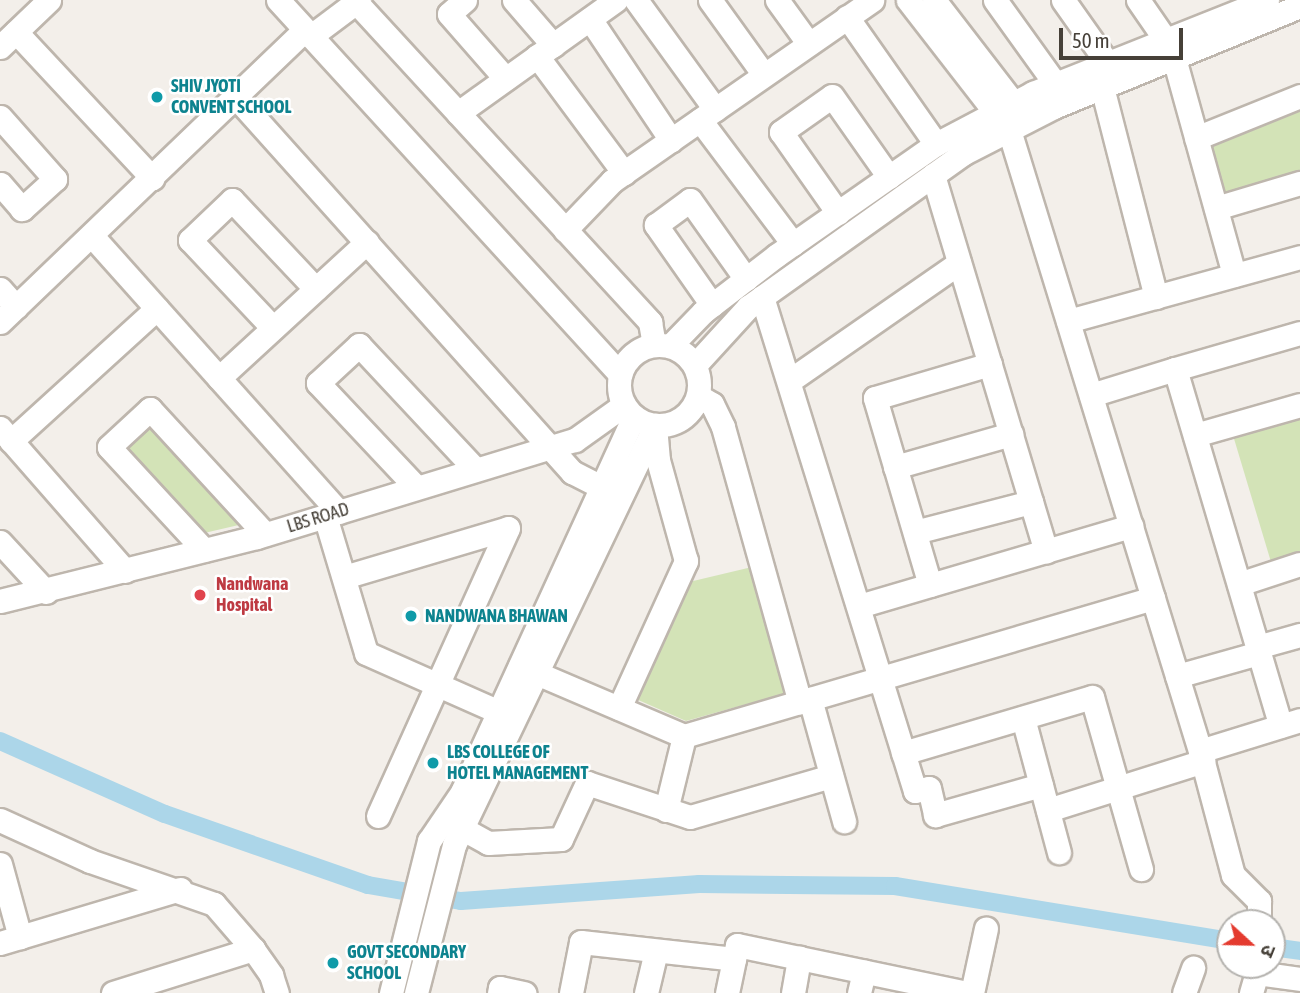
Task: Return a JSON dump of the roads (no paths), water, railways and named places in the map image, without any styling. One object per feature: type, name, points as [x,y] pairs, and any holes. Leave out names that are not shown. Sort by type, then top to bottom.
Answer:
[{"type":"street","points":[[49,0],[8,39],[152,178]]},
{"type":"street","points":[[278,0],[620,374],[658,460],[686,561],[619,708]]},
{"type":"street","points":[[465,0],[449,14],[506,79]]},
{"type":"street","points":[[514,0],[624,173]]},
{"type":"street","points":[[636,0],[793,244]]},
{"type":"street","points":[[710,0],[764,75]]},
{"type":"street","points":[[778,0],[809,44]]},
{"type":"street","points":[[565,230],[624,173],[872,0]]},
{"type":"street","points":[[908,0],[1006,116]]},
{"type":"street","points":[[934,0],[1006,116],[1202,756],[1233,875],[1257,909]]},
{"type":"street","points":[[995,0],[1056,85]]},
{"type":"street","points":[[1063,0],[1109,65]]},
{"type":"street","points":[[1138,0],[1171,50],[1234,275]]},
{"type":"street","points":[[620,374],[639,350],[662,346],[793,244],[936,144],[1006,116],[1102,87],[1171,50],[1224,8],[1267,0]]},
{"type":"street","points":[[0,289],[8,314],[236,97],[308,33],[358,1],[650,322],[662,346],[695,365]]},
{"type":"street","points":[[637,416],[679,421],[698,396],[695,365],[722,331],[762,297],[933,175],[1006,116],[1056,85],[1109,65],[1171,50],[1300,6]]},
{"type":"street","points":[[458,113],[545,51],[598,8],[671,140]]},
{"type":"street","points":[[847,17],[936,144]]},
{"type":"street","points":[[1102,87],[1156,297]]},
{"type":"street","points":[[838,213],[781,132],[832,96],[889,177]]},
{"type":"street","points":[[1196,138],[1300,96]]},
{"type":"street","points":[[236,97],[572,472],[602,487]]},
{"type":"street","points":[[0,117],[55,179],[22,209],[0,184]]},
{"type":"street","points":[[933,175],[1046,551]]},
{"type":"street","points":[[1216,208],[1300,183]]},
{"type":"street","points":[[273,328],[190,240],[232,200],[316,289]]},
{"type":"street","points":[[712,305],[656,225],[690,200],[746,279]]},
{"type":"street","points":[[92,236],[219,378],[332,514],[344,577],[366,653],[499,712]]},
{"type":"street","points":[[219,378],[367,242]]},
{"type":"street","points":[[1068,321],[1300,257]]},
{"type":"street","points":[[789,381],[959,263]]},
{"type":"street","points":[[762,297],[915,791],[929,788],[935,815],[1041,785]]},
{"type":"street","points":[[125,571],[6,434],[157,308]]},
{"type":"street","points":[[1091,395],[1300,333]]},
{"type":"street","points":[[416,487],[318,383],[359,345],[475,469]]},
{"type":"street","points":[[930,585],[875,398],[990,364]]},
{"type":"street","points":[[1048,810],[1290,723],[1258,650],[1175,369]]},
{"type":"street","points":[[698,396],[712,404],[723,428],[844,821]]},
{"type":"street","points":[[1195,435],[1300,405]]},
{"type":"street","points":[[204,550],[109,447],[150,409],[265,534]]},
{"type":"street","points":[[391,993],[407,942],[429,841],[462,792],[499,712],[529,669],[602,487],[637,416]]},
{"type":"street","points":[[416,993],[432,947],[459,837],[637,416]]},
{"type":"street","name":"LBS ROAD","points":[[0,601],[46,592],[265,534],[549,445],[575,440],[637,416]]},
{"type":"street","points":[[895,467],[1010,434]]},
{"type":"street","points":[[915,532],[1031,502]]},
{"type":"street","points":[[859,606],[1131,526]]},
{"type":"street","points":[[344,577],[508,528],[435,684],[378,816]]},
{"type":"street","points":[[0,542],[46,592]]},
{"type":"street","points":[[1239,584],[1300,564]]},
{"type":"street","points":[[529,669],[684,736],[1153,598]]},
{"type":"street","points":[[1177,676],[1300,635]]},
{"type":"street","points":[[903,753],[1092,697],[1141,869]]},
{"type":"street","points":[[1023,718],[1059,852]]},
{"type":"street","points":[[666,810],[684,736]]},
{"type":"street","points":[[459,837],[488,843],[561,839],[587,783],[690,817],[831,776]]},
{"type":"street","points":[[0,820],[90,861],[180,889],[214,904],[253,949],[271,975],[277,993]]},
{"type":"street","points":[[0,864],[10,940],[180,889]]},
{"type":"street","points":[[972,993],[986,928]]},
{"type":"street","points":[[571,993],[580,943],[656,951],[735,952],[799,958],[862,982],[967,993]]},
{"type":"street","points":[[113,993],[253,949]]},
{"type":"street","points":[[646,993],[656,951]]},
{"type":"street","points":[[727,993],[735,952]]},
{"type":"street","points":[[793,993],[799,958]]},
{"type":"street","points":[[1184,993],[1193,968]]},
{"type":"street","points":[[499,993],[500,988],[524,993]]},
{"type":"waterway","points":[[0,741],[165,814],[368,885],[461,901],[699,884],[895,886],[1216,939]]},
{"type":"waterway","points":[[1286,949],[1300,951]]},
{"type":"place","name":"SHIV JYOTI CONVENT SCHOOL","points":[[157,97]]},
{"type":"place","name":"Nandwana Hospital","points":[[200,595]]},
{"type":"place","name":"NANDWANA BHAWAN","points":[[411,616]]},
{"type":"place","name":"LBS COLLEGE OF HOTEL MANAGEMENT","points":[[433,763]]},
{"type":"place","name":"GOVT SECONDARY SCHOOL","points":[[333,963]]}]
